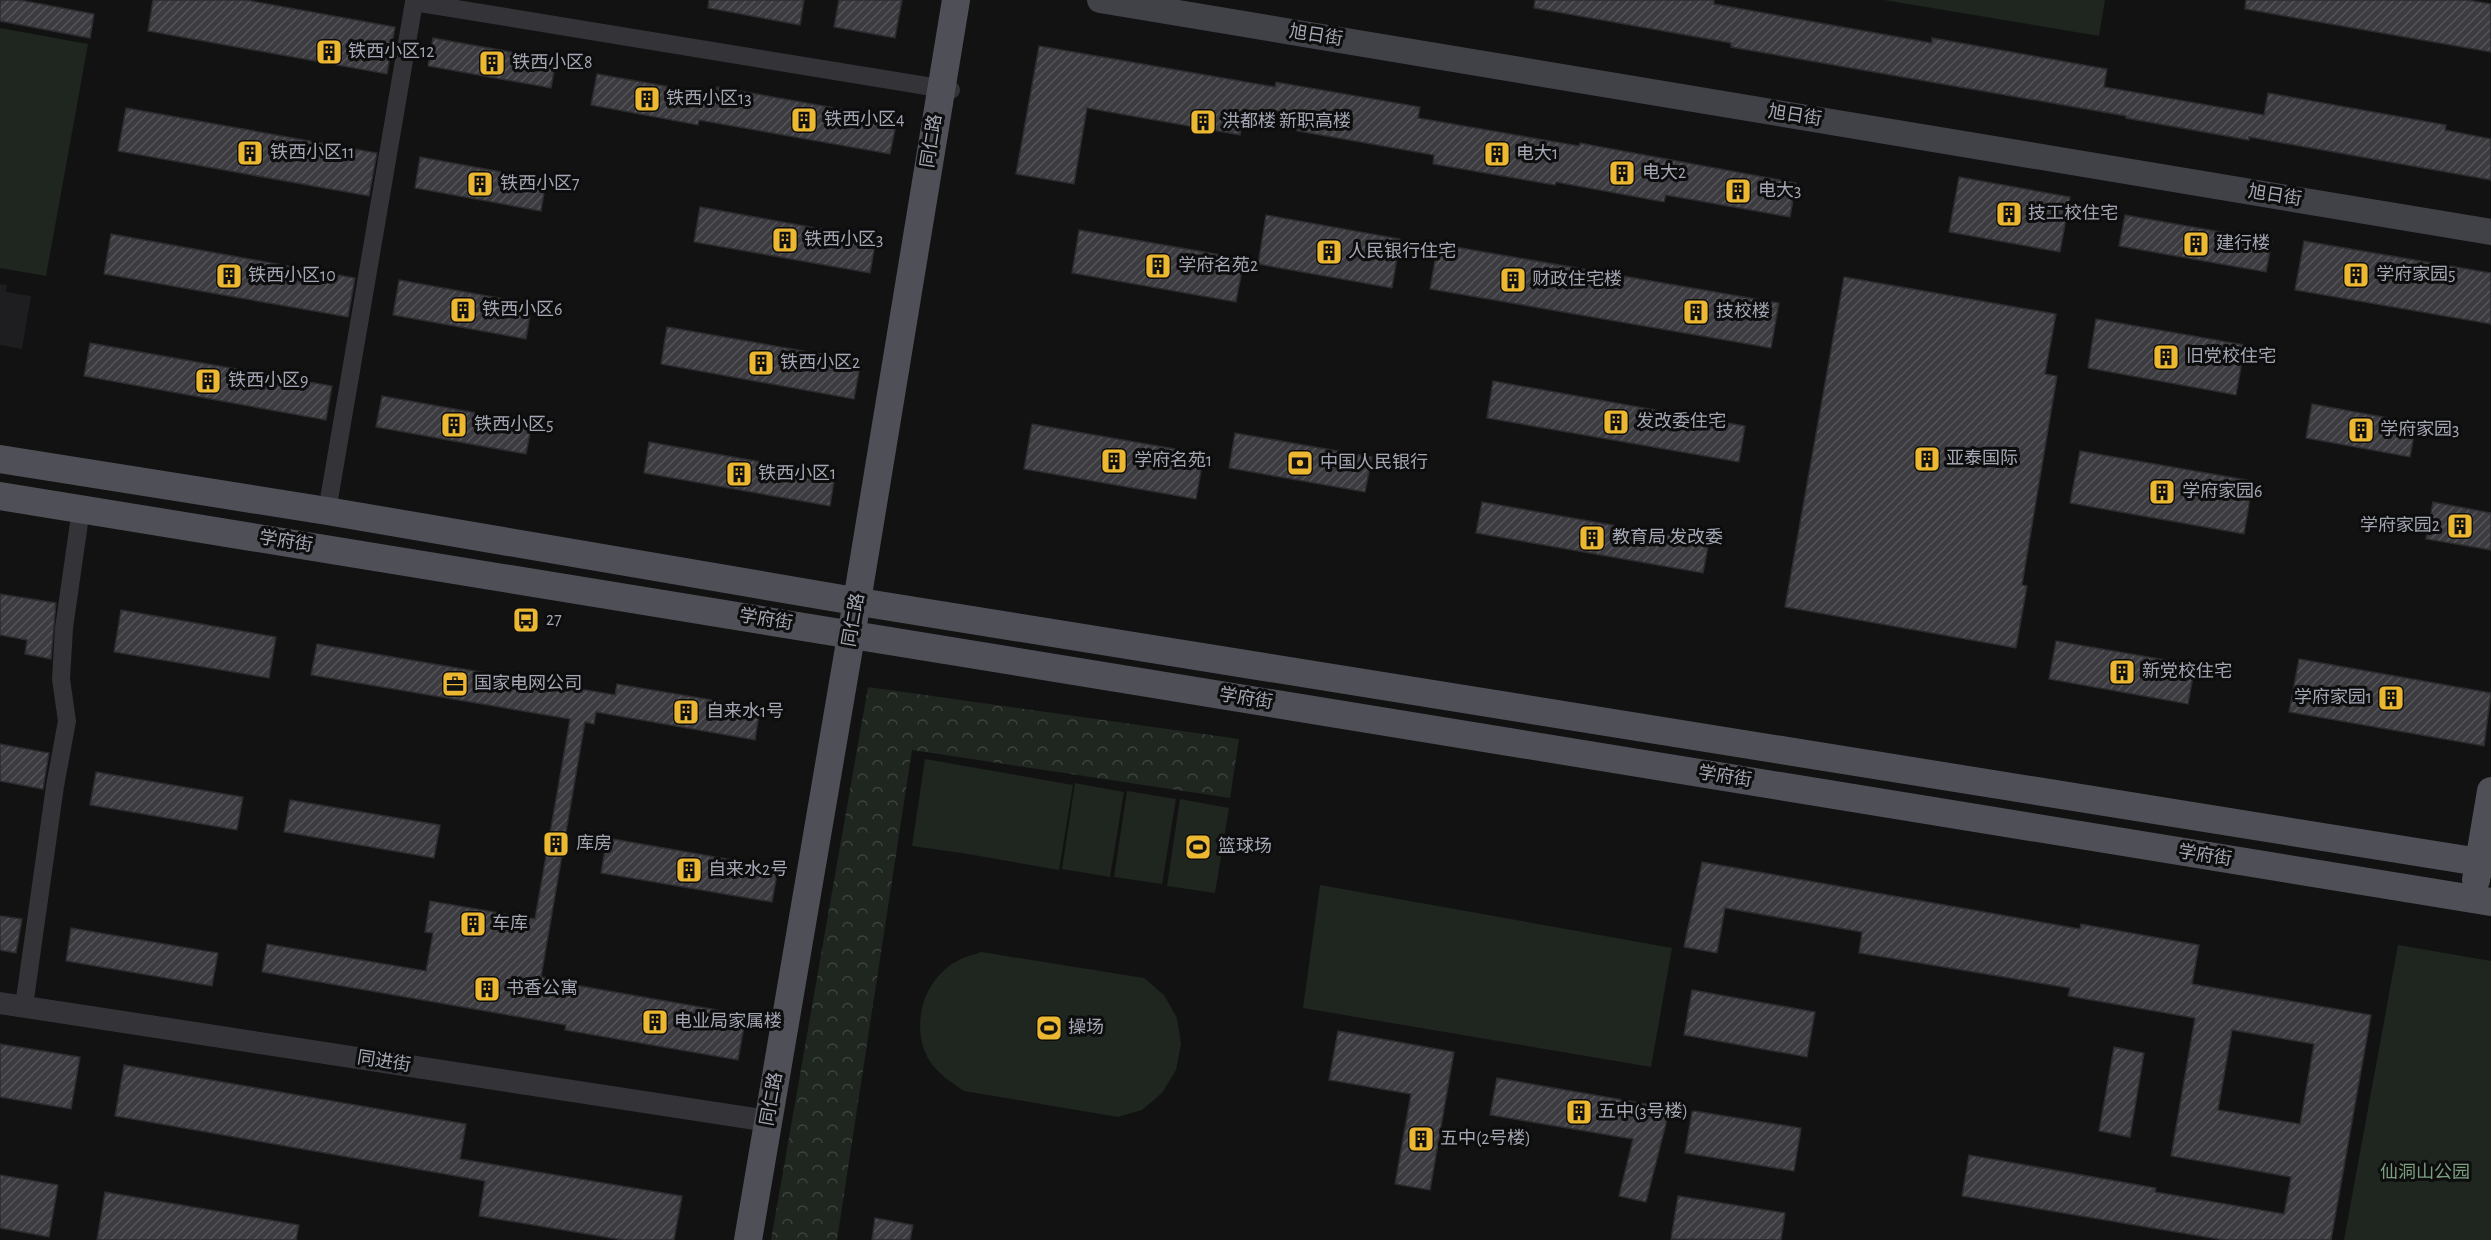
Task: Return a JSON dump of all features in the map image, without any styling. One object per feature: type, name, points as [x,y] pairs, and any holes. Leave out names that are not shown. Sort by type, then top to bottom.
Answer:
[{"type":"main road","name":"同仁路","points":[[748,1240],[865,602],[946,89],[956,0]]},
{"type":"main road","name":"同仁路","points":[[946,89],[966,0]]},
{"type":"main road","name":"旭日街","points":[[1100,0],[2491,232]]},
{"type":"main road","name":"学府街","points":[[0,459],[327,511],[865,602],[2485,863]]},
{"type":"main road","name":"学府街","points":[[0,496],[2482,901]]},
{"type":"main road","name":"同仁路","points":[[761,1240],[859,635]]},
{"type":"main road","points":[[2482,901],[2491,791]]},
{"type":"street","points":[[327,511],[413,1],[946,89]]},
{"type":"street","points":[[24,1006],[67,721],[61,679],[64,628],[81,509]]},
{"type":"street","name":"同进街","points":[[0,1003],[768,1121]]},
{"type":"shaded area","points":[[0,284],[7,285],[6,292],[31,296],[22,349],[0,345]]},
{"type":"green space","points":[[1884,0],[2105,0],[2099,36]]},
{"type":"green space","points":[[0,28],[88,44],[46,276],[0,268]]},
{"type":"green space","points":[[868,687],[1239,739],[1230,798],[912,750],[837,1240],[771,1240]]},
{"type":"green space","points":[[925,759],[1073,785],[1059,870],[962,853],[962,851],[961,853],[912,846]]},
{"type":"green space","points":[[1075,783],[1124,792],[1110,877],[1062,869]]},
{"type":"green space","name":"篮球场","points":[[1127,791],[1176,799],[1162,884],[1114,877]]},
{"type":"green space","name":"篮球场","points":[[1180,799],[1229,808],[1215,893],[1167,886]]},
{"type":"green space","points":[[1320,885],[1672,948],[1651,1067],[1303,1008]]},
{"type":"green space","name":"仙洞山公园","points":[[2398,945],[2491,961],[2491,1240],[2344,1240]]},
{"type":"green space","name":"操场","points":[[981,952],[1144,978],[1164,995],[1177,1018],[1181,1044],[1176,1070],[1162,1093],[1142,1110],[1118,1117],[964,1091],[945,1077],[929,1060],[923,1047],[920,1018],[923,1004],[937,978],[947,968]]},
{"type":"building","points":[[0,0],[20,0],[94,14],[90,38],[0,21]]},
{"type":"building","name":"铁西小区12","points":[[153,0],[246,0],[395,27],[387,74],[148,31]]},
{"type":"building","points":[[709,0],[804,0],[800,25],[708,8]]},
{"type":"building","points":[[839,0],[902,0],[895,38],[834,27]]},
{"type":"building","points":[[1535,0],[1714,0],[1714,4],[1932,43],[1932,38],[2107,69],[2104,87],[2264,115],[2268,93],[2446,125],[2445,130],[2491,139],[2491,180],[2249,137],[2249,140],[2126,118],[2126,116],[1731,47],[1731,43],[1534,8]]},
{"type":"building","points":[[2246,0],[2467,0],[2491,4],[2491,52],[2245,9]]},
{"type":"building","name":"铁西小区8","points":[[433,38],[556,60],[551,88],[428,66]]},
{"type":"building","points":[[1039,46],[1275,87],[1276,82],[1420,107],[1418,118],[1579,146],[1580,143],[1796,183],[1790,217],[1666,195],[1664,202],[1556,182],[1555,185],[1433,164],[1434,155],[1242,121],[1240,135],[1087,108],[1074,184],[1016,174]]},
{"type":"building","name":"铁西小区4","points":[[597,74],[716,95],[717,87],[897,119],[890,154],[699,120],[698,125],[591,105]]},
{"type":"building","name":"铁西小区11","points":[[126,108],[377,153],[369,196],[118,151]]},
{"type":"building","name":"铁西小区7","points":[[420,157],[546,180],[541,211],[415,188]]},
{"type":"building","name":"技工校住宅","points":[[1959,177],[2070,197],[2060,252],[1949,232]]},
{"type":"building","name":"铁西小区3","points":[[700,207],[876,239],[870,273],[694,242]]},
{"type":"building","name":"人民银行住宅","points":[[1266,215],[1400,239],[1392,288],[1258,264]]},
{"type":"building","name":"建行楼","points":[[2125,215],[2272,241],[2266,272],[2119,246]]},
{"type":"building","name":"学府名苑2","points":[[1079,230],[1244,259],[1236,302],[1072,273]]},
{"type":"building","name":"铁西小区10","points":[[111,234],[355,278],[348,317],[104,274]]},
{"type":"building","points":[[2304,241],[2491,273],[2491,324],[2295,290]]},
{"type":"building","points":[[1438,244],[1779,303],[1771,348],[1430,289]]},
{"type":"building","name":"亚泰国际","points":[[1844,277],[2056,314],[2045,374],[2057,376],[2022,585],[2027,586],[2016,648],[1785,607]]},
{"type":"building","name":"铁西小区6","points":[[399,280],[532,304],[526,339],[393,315]]},
{"type":"building","name":"旧党校住宅","points":[[2096,319],[2245,345],[2236,395],[2088,368]]},
{"type":"building","name":"铁西小区2","points":[[667,327],[861,361],[854,399],[661,364]]},
{"type":"building","name":"铁西小区9","points":[[90,343],[332,386],[326,420],[84,376]]},
{"type":"building","name":"发改委住宅","points":[[1493,381],[1745,426],[1739,462],[1487,418]]},
{"type":"building","name":"铁西小区5","points":[[382,396],[532,423],[526,454],[376,427]]},
{"type":"building","name":"学府家园3","points":[[2312,404],[2416,423],[2410,457],[2306,438]]},
{"type":"building","name":"学府名苑1","points":[[1032,424],[1204,454],[1196,499],[1024,469]]},
{"type":"building","name":"中国人民银行","points":[[1235,433],[1372,457],[1365,492],[1229,468]]},
{"type":"building","name":"铁西小区1","points":[[649,442],[835,475],[830,506],[644,473]]},
{"type":"building","name":"学府家园6","points":[[2080,451],[2253,481],[2244,534],[2070,503]]},
{"type":"building","name":"教育局 发改委","points":[[1482,502],[1709,542],[1703,573],[1476,533]]},
{"type":"building","name":"学府家园2","points":[[2433,502],[2491,513],[2491,550],[2426,539]]},
{"type":"building","points":[[0,594],[56,603],[51,659],[25,654],[27,640],[0,635]]},
{"type":"building","points":[[121,610],[276,637],[269,678],[114,652]]},
{"type":"building","name":"新党校住宅","points":[[2056,641],[2195,665],[2188,704],[2049,679]]},
{"type":"building","points":[[317,644],[615,695],[617,684],[760,708],[755,740],[596,712],[594,724],[585,722],[541,977],[552,978],[552,981],[746,1015],[738,1060],[565,1030],[566,1025],[262,972],[267,944],[426,971],[433,933],[425,932],[430,901],[535,919],[570,719],[311,675]]},
{"type":"building","name":"学府家园1","points":[[2299,659],[2491,693],[2484,746],[2289,712]]},
{"type":"building","points":[[0,744],[49,753],[43,789],[0,781]]},
{"type":"building","points":[[96,772],[243,797],[237,830],[90,805]]},
{"type":"building","points":[[290,800],[440,825],[434,858],[284,832]]},
{"type":"building","name":"自来水2号","points":[[607,838],[778,868],[772,902],[601,873]]},
{"type":"building","points":[[1702,862],[2080,929],[2081,924],[2199,945],[2192,984],[2371,1015],[2331,1240],[2224,1240],[1962,1196],[1969,1155],[2156,1188],[2155,1192],[2284,1214],[2291,1177],[2171,1156],[2195,1018],[2068,996],[2070,988],[1859,953],[1862,932],[1725,908],[1717,953],[1684,947]],"holes":[[[2232,1030],[2314,1044],[2300,1124],[2218,1110]]]},
{"type":"building","points":[[0,916],[22,919],[16,953],[0,950]]},
{"type":"building","points":[[71,928],[218,953],[212,986],[66,961]]},
{"type":"building","points":[[1692,990],[1815,1012],[1807,1057],[1684,1035]]},
{"type":"building","name":"五中(2号楼)","points":[[1338,1031],[1454,1052],[1430,1190],[1395,1184],[1411,1094],[1329,1080]]},
{"type":"building","points":[[0,1044],[80,1057],[71,1109],[0,1097]]},
{"type":"building","points":[[2114,1047],[2144,1053],[2130,1137],[2099,1131]]},
{"type":"building","points":[[124,1065],[466,1124],[460,1159],[682,1196],[674,1240],[623,1240],[479,1216],[485,1181],[115,1116]]},
{"type":"building","name":"五中(3号楼)","points":[[1497,1078],[1670,1108],[1646,1202],[1619,1196],[1633,1139],[1490,1115]]},
{"type":"building","points":[[1694,1111],[1801,1128],[1794,1171],[1685,1153]]},
{"type":"building","points":[[0,1175],[58,1185],[49,1237],[0,1228]]},
{"type":"building","points":[[105,1192],[299,1225],[296,1240],[97,1240]]},
{"type":"building","points":[[1678,1196],[1785,1213],[1781,1240],[1671,1239]]},
{"type":"building","points":[[875,1218],[913,1225],[910,1240],[872,1240]]},
{"type":"place","name":"铁西小区12","points":[[329,52]]},
{"type":"place","name":"铁西小区8","points":[[492,63]]},
{"type":"place","name":"铁西小区13","points":[[647,99]]},
{"type":"place","name":"铁西小区4","points":[[804,120]]},
{"type":"place","name":"洪都楼 新职高楼","points":[[1203,122]]},
{"type":"place","name":"铁西小区11","points":[[250,153]]},
{"type":"place","name":"电大1","points":[[1497,154]]},
{"type":"place","name":"电大2","points":[[1622,173]]},
{"type":"place","name":"铁西小区7","points":[[480,184]]},
{"type":"place","name":"电大3","points":[[1738,191]]},
{"type":"place","name":"技工校住宅","points":[[2009,214]]},
{"type":"place","name":"铁西小区3","points":[[785,240]]},
{"type":"place","name":"建行楼","points":[[2196,244]]},
{"type":"place","name":"人民银行住宅","points":[[1329,252]]},
{"type":"place","name":"学府名苑2","points":[[1158,266]]},
{"type":"place","name":"学府家园5","points":[[2356,275]]},
{"type":"place","name":"铁西小区10","points":[[229,276]]},
{"type":"place","name":"财政住宅楼","points":[[1513,280]]},
{"type":"place","name":"铁西小区6","points":[[463,310]]},
{"type":"place","name":"技校楼","points":[[1696,312]]},
{"type":"place","name":"旧党校住宅","points":[[2166,357]]},
{"type":"place","name":"铁西小区2","points":[[761,363]]},
{"type":"place","name":"铁西小区9","points":[[208,381]]},
{"type":"place","name":"发改委住宅","points":[[1616,422]]},
{"type":"place","name":"铁西小区5","points":[[454,425]]},
{"type":"place","name":"学府家园3","points":[[2361,430]]},
{"type":"place","name":"亚泰国际","points":[[1927,459]]},
{"type":"place","name":"学府名苑1","points":[[1114,461]]},
{"type":"place","name":"中国人民银行","points":[[1300,463]]},
{"type":"place","name":"铁西小区1","points":[[739,474]]},
{"type":"place","name":"学府家园6","points":[[2162,492]]},
{"type":"place","name":"学府家园2","points":[[2460,526]]},
{"type":"place","name":"教育局 发改委","points":[[1592,538]]},
{"type":"place","name":"27","points":[[526,620]]},
{"type":"place","name":"新党校住宅","points":[[2122,672]]},
{"type":"place","name":"国家电网公司","points":[[455,684]]},
{"type":"place","name":"学府家园1","points":[[2391,698]]},
{"type":"place","name":"自来水1号","points":[[686,712]]},
{"type":"place","name":"库房","points":[[556,844]]},
{"type":"place","name":"篮球场","points":[[1198,847]]},
{"type":"place","name":"自来水2号","points":[[689,870]]},
{"type":"place","name":"车库","points":[[473,924]]},
{"type":"place","name":"书香公寓","points":[[487,989]]},
{"type":"place","name":"电业局家属楼","points":[[655,1022]]},
{"type":"place","name":"操场","points":[[1049,1028]]},
{"type":"place","name":"五中(3号楼)","points":[[1579,1112]]},
{"type":"place","name":"五中(2号楼)","points":[[1421,1139]]}]
